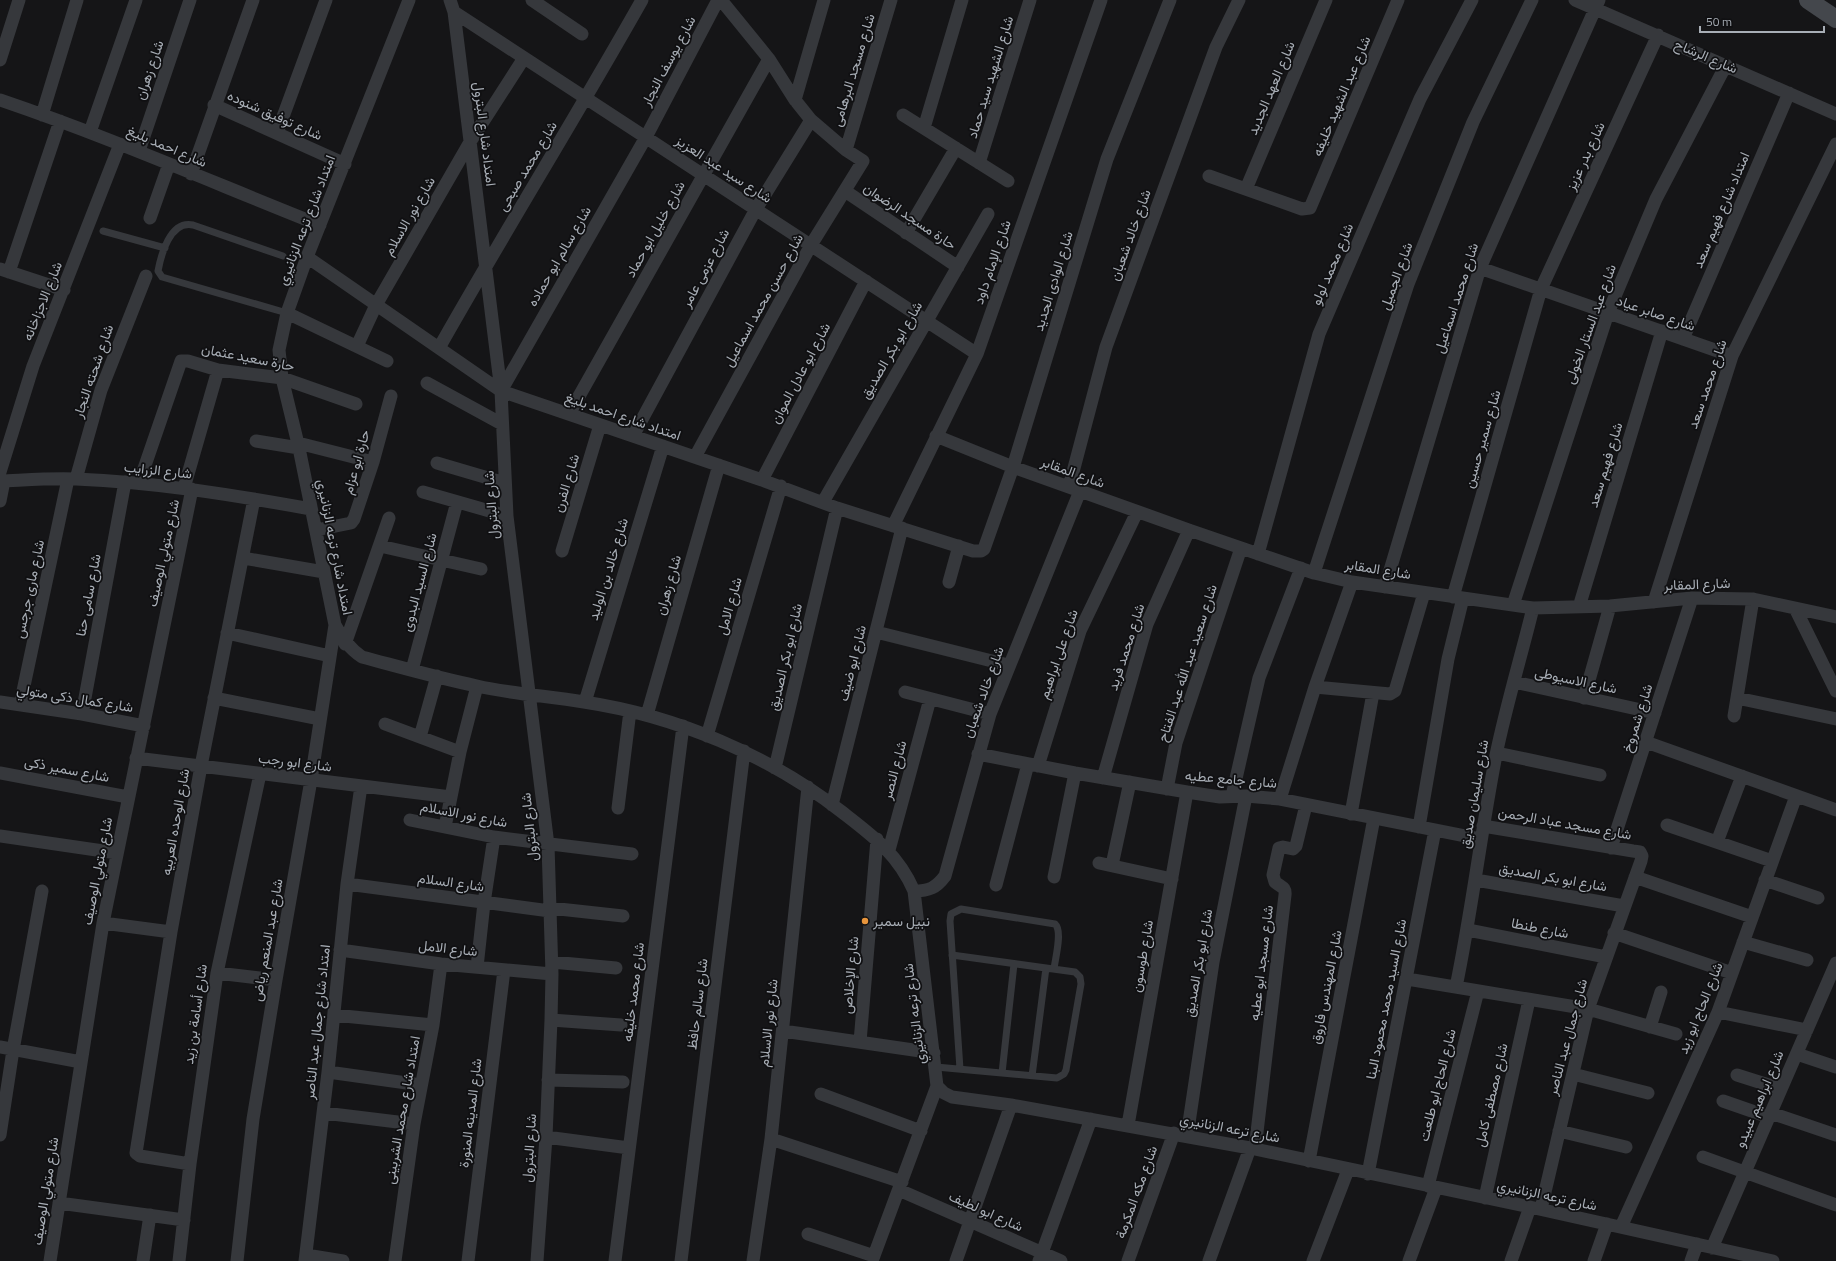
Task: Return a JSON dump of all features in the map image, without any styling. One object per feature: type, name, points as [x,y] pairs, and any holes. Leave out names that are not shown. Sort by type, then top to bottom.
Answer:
[{"type":"main road","points":[[1808,0],[1836,19]]},
{"type":"street","points":[[0,60],[19,0]]},
{"type":"street","points":[[42,115],[77,0]]},
{"type":"street","points":[[90,132],[136,0]]},
{"type":"street","name":"شارع زهران","points":[[139,151],[190,0]]},
{"type":"street","points":[[191,174],[214,105],[254,0]]},
{"type":"street","points":[[277,133],[326,0]]},
{"type":"street","name":"امتداد شارع ترعه الزنانيري","points":[[409,0],[307,257],[287,313],[279,350],[282,378],[298,445],[335,625],[346,644],[362,656],[477,686],[530,696],[585,702],[630,710],[683,726],[744,751],[808,787],[877,840]]},
{"type":"street","points":[[532,0],[582,34]]},
{"type":"street","name":"شارع محمد صبحى","points":[[439,348],[485,266],[587,99],[642,0]]},
{"type":"street","points":[[720,0],[769,59],[795,100],[811,120],[846,150]]},
{"type":"street","name":"شارع يوسف النجار","points":[[646,137],[720,0]]},
{"type":"street","points":[[795,100],[824,0]]},
{"type":"street","name":"شارع مسجد البرهامى","points":[[846,150],[891,0]]},
{"type":"street","points":[[924,128],[962,0]]},
{"type":"street","name":"شارع الشهيد سيد حماد","points":[[979,163],[1030,0]]},
{"type":"street","name":"شارع الإمام داود","points":[[898,527],[936,436],[977,354],[1101,0]]},
{"type":"street","name":"شارع الوادى الجديد","points":[[959,546],[977,552],[984,549],[1013,467],[1107,159],[1170,0]]},
{"type":"street","name":"شارع خالد شعبان","points":[[914,891],[927,891],[938,886],[945,876],[990,714],[1075,489],[1106,347],[1216,47],[1239,0]]},
{"type":"street","name":"شارع العهد الجديد","points":[[1246,189],[1326,0]]},
{"type":"street","name":"شارع عبد الشهيد خليفه","points":[[1246,189],[1302,209],[1306,209],[1312,205],[1398,0]]},
{"type":"street","name":"شارع محمد لولو","points":[[1258,554],[1319,334],[1420,99],[1472,0]]},
{"type":"street","name":"شارع الجميل","points":[[1314,573],[1408,284],[1474,122],[1532,0]]},
{"type":"street","name":"شارع الرشاح","points":[[1575,0],[1597,4],[1658,35],[1836,114]]},
{"type":"street","name":"شارع محمد اسماعيل","points":[[1385,587],[1480,268],[1597,4]]},
{"type":"street","name":"شارع سيد عبد العزيز","points":[[452,6],[524,58],[977,354]]},
{"type":"street","name":"امتداد شارع البترول","points":[[452,6],[501,391]]},
{"type":"street","name":"شارع بدر عزيز","points":[[1541,289],[1658,35]]},
{"type":"street","name":"شارع نور الاسلام","points":[[357,346],[376,305],[470,142],[524,58]]},
{"type":"street","name":"شارع خليل ابو حماد","points":[[569,414],[769,59]]},
{"type":"street","name":"شارع عبد الستار الخولى","points":[[1513,606],[1608,313],[1656,198],[1726,65]]},
{"type":"street","name":"امتداد شارع فهيم سعد","points":[[1683,339],[1789,93]]},
{"type":"street","name":"شارع احمد بليغ","points":[[0,100],[139,151],[191,174],[320,225]]},
{"type":"street","name":"شارع توفيق شنوده","points":[[214,105],[345,164]]},
{"type":"street","points":[[903,115],[1008,181]]},
{"type":"street","name":"شارع عزمى عامر","points":[[633,436],[756,209],[811,120]]},
{"type":"street","points":[[60,121],[3,271],[64,290]]},
{"type":"street","name":"شارع سالم ابو حماده","points":[[501,391],[646,137]]},
{"type":"street","name":"شارع الاجزاخانه","points":[[0,501],[1,478],[33,366],[120,144]]},
{"type":"street","name":"شارع محمد سعد","points":[[1654,602],[1732,356],[1836,144]]},
{"type":"street","points":[[906,233],[956,148]]},
{"type":"street","name":"شارع حسن محمد اسماعيل","points":[[695,457],[811,246],[863,161],[846,150]]},
{"type":"street","points":[[150,218],[169,164]]},
{"type":"street","points":[[1208,176],[1246,189]]},
{"type":"street","name":"حارة مسجد الرضوان","points":[[845,191],[958,267]]},
{"type":"street","name":"شارع ابو بكر الصديق","points":[[823,502],[988,214]]},
{"type":"street","name":"امتداد شارع احمد بليغ","points":[[307,257],[501,391],[781,486],[837,508],[959,546]]},
{"type":"street","name":"شارع صابر عياد","points":[[1480,268],[1732,356]]},
{"type":"street","name":"شارع شحته النجار","points":[[72,479],[101,390],[146,276]]},
{"type":"street","name":"شارع ابو عادل الموان","points":[[762,480],[866,281]]},
{"type":"street","name":"شارع سمير حسين","points":[[1458,598],[1541,289]]},
{"type":"street","points":[[287,313],[387,361]]},
{"type":"street","name":"شارع فهيم سعد","points":[[1579,607],[1662,331]]},
{"type":"street","name":"حارة سعيد عثمان","points":[[139,483],[179,364],[185,360],[218,370],[282,378],[356,404]]},
{"type":"street","name":"شارع متولي الوصيف","points":[[52,1261],[80,1062],[103,923],[136,758],[144,726],[188,489],[218,370]]},
{"type":"street","points":[[427,382],[502,424]]},
{"type":"street","name":"شارع البترول","points":[[501,391],[507,516],[548,845],[552,968],[551,1020],[546,1137],[537,1261]]},
{"type":"street","name":"حارة ابو عزام","points":[[316,530],[351,523],[354,519],[359,510],[391,396]]},
{"type":"street","name":"شارع الفرن","points":[[562,551],[600,425]]},
{"type":"street","name":"شارع المقابر","points":[[936,436],[1013,467],[1137,512],[1314,573],[1352,582],[1533,608],[1610,606],[1692,598],[1753,599],[1836,617]]},
{"type":"street","points":[[256,441],[298,445],[373,462]]},
{"type":"street","name":"شارع خالد بن الوليد","points":[[585,702],[663,446]]},
{"type":"street","points":[[437,463],[505,483]]},
{"type":"street","name":"شارع زهران","points":[[647,715],[719,465]]},
{"type":"street","name":"شارع الزرايب","points":[[1,478],[72,479],[139,483],[188,489],[311,509]]},
{"type":"street","name":"شارع مارى جرجس","points":[[20,705],[72,479]]},
{"type":"street","name":"شارع سامى حنا","points":[[82,714],[125,482]]},
{"type":"street","name":"شارع الامل","points":[[707,736],[781,486]]},
{"type":"street","points":[[422,492],[507,516]]},
{"type":"street","name":"شارع الوحده العربيه","points":[[190,1164],[140,1156],[136,1153],[171,932],[214,698],[254,499]]},
{"type":"street","name":"شارع السيد البدوى","points":[[412,670],[458,502]]},
{"type":"street","name":"شارع ابو بكر الصديق","points":[[775,768],[837,508]]},
{"type":"street","name":"شارع على ابراهيم","points":[[996,885],[1033,765],[1080,631],[1137,512]]},
{"type":"street","points":[[346,644],[389,518]]},
{"type":"street","name":"شارع ابو ضيف","points":[[832,805],[876,632],[898,527]]},
{"type":"street","name":"شارع محمد فريد","points":[[1103,778],[1147,624],[1189,530]]},
{"type":"street","points":[[380,546],[480,569]]},
{"type":"street","points":[[949,582],[959,546]]},
{"type":"street","name":"شارع سعيد عبد الله عبد الفتاح","points":[[1167,788],[1176,743],[1241,548]]},
{"type":"street","points":[[243,558],[324,572]]},
{"type":"street","points":[[1232,796],[1259,678],[1300,568]]},
{"type":"street","points":[[1280,799],[1315,686],[1352,582]]},
{"type":"street","points":[[1315,686],[1390,694],[1397,689],[1424,593]]},
{"type":"street","points":[[1419,827],[1458,598]]},
{"type":"street","name":"شارع شمروخ","points":[[1612,848],[1692,598]]},
{"type":"street","points":[[1734,716],[1753,599]]},
{"type":"street","points":[[1584,698],[1610,606]]},
{"type":"street","name":"شارع سليمان صديق","points":[[1456,987],[1468,930],[1482,832],[1497,753],[1533,608]]},
{"type":"street","points":[[1796,608],[1836,691]]},
{"type":"street","name":"شارع عبد المنعم رياض","points":[[237,1261],[253,1119],[311,780],[335,625]]},
{"type":"street","points":[[876,632],[1008,665]]},
{"type":"street","points":[[227,633],[330,656]]},
{"type":"street","points":[[420,737],[437,676]]},
{"type":"street","name":"شارع الاسيوطى","points":[[1514,682],[1655,713]]},
{"type":"street","points":[[445,827],[460,752],[477,686]]},
{"type":"street","points":[[905,692],[990,714]]},
{"type":"street","points":[[1351,814],[1373,693]]},
{"type":"street","points":[[214,698],[320,719]]},
{"type":"street","points":[[1737,698],[1836,719]]},
{"type":"street","name":"شارع النصر","points":[[889,850],[930,699]]},
{"type":"street","name":"شارع كمال ذكى متولي","points":[[0,702],[82,714],[144,726]]},
{"type":"street","points":[[618,808],[630,710]]},
{"type":"street","points":[[384,724],[460,752]]},
{"type":"street","name":"شارع محمد خليفه","points":[[615,1261],[683,726]]},
{"type":"street","points":[[1646,742],[1796,796],[1836,808]]},
{"type":"street","name":"شارع سالم حافظ","points":[[681,1261],[744,751]]},
{"type":"street","points":[[1497,753],[1600,775]]},
{"type":"street","name":"شارع جامع عطيه","points":[[978,754],[1103,778],[1220,797],[1246,796],[1280,799],[1435,830],[1482,832]]},
{"type":"street","name":"شارع ابو رجب","points":[[136,758],[451,797]]},
{"type":"street","name":"شارع سمير ذكى","points":[[0,773],[128,797]]},
{"type":"street","points":[[1054,877],[1076,773]]},
{"type":"street","name":"شارع أسامة بن زيد","points":[[179,1261],[190,1164],[217,972],[260,774]]},
{"type":"street","points":[[1717,842],[1742,776]]},
{"type":"street","points":[[1112,865],[1130,782]]},
{"type":"street","name":"امتداد شارع جمال عبد الناصر","points":[[305,1258],[324,1113],[347,884],[361,786]]},
{"type":"street","name":"شارع نور الاسلام","points":[[753,1261],[771,1139],[808,787]]},
{"type":"street","name":"شارع طوسون","points":[[1128,1125],[1188,792]]},
{"type":"street","name":"شارع ابو بكر الصديق","points":[[1181,1135],[1246,796]]},
{"type":"street","name":"شارع الحاج ابو زيد","points":[[1621,1228],[1718,1012],[1796,796]]},
{"type":"street","name":"شارع مسجد ابو عطيه","points":[[1252,1149],[1286,890],[1283,886],[1275,882],[1273,875],[1279,848],[1283,847],[1293,849],[1296,846],[1306,805]]},
{"type":"street","name":"شارع المهندس فاروق","points":[[1310,1161],[1374,818]]},
{"type":"street","name":"شارع نور الاسلام","points":[[410,820],[494,837],[548,845],[632,854]]},
{"type":"street","points":[[1667,825],[1772,861]]},
{"type":"street","name":"شارع السيد محمد محمود البنا","points":[[1368,1174],[1435,830]]},
{"type":"street","name":"شارع مسجد عباد الرحمن","points":[[1482,832],[1640,852],[1642,856],[1635,877]]},
{"type":"street","points":[[0,836],[117,853]]},
{"type":"street","points":[[477,967],[484,903],[494,837]]},
{"type":"street","name":"شارع ترعه الزنانيري","points":[[877,840],[889,850],[906,873],[914,891],[936,1067],[937,1086],[944,1093],[952,1097],[1011,1105],[1128,1125],[1252,1149],[1536,1208],[1773,1261]]},
{"type":"street","name":"شارع الإخلاص","points":[[860,1042],[877,840]]},
{"type":"street","points":[[1099,863],[1172,879]]},
{"type":"street","points":[[1635,877],[1752,916]]},
{"type":"street","name":"شارع جمال عبد الناصر","points":[[1511,1261],[1536,1208],[1559,1131],[1588,1009],[1635,877]]},
{"type":"street","name":"شارع ابو بكر الصديق","points":[[1476,880],[1624,906]]},
{"type":"street","points":[[1765,880],[1818,898]]},
{"type":"street","name":"شارع السلام","points":[[347,884],[484,903],[623,916]]},
{"type":"street","points":[[0,1135],[6,1048],[42,891]]},
{"type":"street","points":[[103,923],[171,932]]},
{"type":"street","name":"شارع طنطا","points":[[1468,930],[1606,957]]},
{"type":"street","points":[[1614,933],[1732,973]]},
{"type":"street","points":[[1743,942],[1807,960]]},
{"type":"street","name":"شارع الامل","points":[[340,950],[441,964],[504,970],[616,968]]},
{"type":"street","name":"شارع ابراهيم عبيدو","points":[[1712,1248],[1836,963]]},
{"type":"street","name":"امتداد شارع محمد الشربينى","points":[[395,1261],[414,1124],[433,1025],[441,964]]},
{"type":"street","name":"شارع المدينه المنورة","points":[[468,1261],[504,970]]},
{"type":"street","points":[[217,972],[276,980]]},
{"type":"street","points":[[1406,979],[1588,1009],[1676,1034]]},
{"type":"street","name":"شارع الحاج ابو طلعت","points":[[1408,1261],[1432,1187],[1478,991]]},
{"type":"street","points":[[1650,1027],[1661,992]]},
{"type":"street","name":"شارع مصطفى كامل","points":[[1485,1198],[1529,1000]]},
{"type":"street","points":[[1718,1012],[1807,1030]]},
{"type":"street","points":[[334,1014],[433,1025]]},
{"type":"street","points":[[551,1020],[621,1025]]},
{"type":"street","points":[[783,1031],[934,1053]]},
{"type":"street","points":[[6,1048],[80,1062]]},
{"type":"street","points":[[1797,1054],[1836,1067]]},
{"type":"street","points":[[328,1072],[421,1085]]},
{"type":"street","points":[[1573,1074],[1648,1093]]},
{"type":"street","points":[[1737,1075],[1781,1089]]},
{"type":"street","points":[[548,1080],[623,1082]]},
{"type":"street","points":[[808,1234],[873,1258],[937,1086]]},
{"type":"street","points":[[821,1094],[921,1131]]},
{"type":"street","points":[[1723,1101],[1836,1135]]},
{"type":"street","points":[[956,1261],[1011,1105]]},
{"type":"street","points":[[324,1113],[414,1124]]},
{"type":"street","points":[[1041,1257],[1092,1119]]},
{"type":"street","points":[[1559,1131],[1626,1147]]},
{"type":"street","name":"شارع مكه المكرمة","points":[[1128,1261],[1181,1135]]},
{"type":"street","points":[[546,1137],[629,1148]]},
{"type":"street","name":"شارع ابو لطيف","points":[[771,1139],[900,1186],[1041,1257],[1061,1261]]},
{"type":"street","points":[[1209,1261],[1252,1149]]},
{"type":"street","points":[[1703,1157],[1836,1205]]},
{"type":"street","points":[[1313,1261],[1348,1170]]},
{"type":"street","points":[[59,1203],[184,1220]]},
{"type":"street","points":[[143,1261],[150,1215]]},
{"type":"street","points":[[1594,1261],[1608,1224]]},
{"type":"street","points":[[1691,1261],[1697,1244]]},
{"type":"street","points":[[305,1258],[343,1261]]},
{"type":"lane","points":[[283,256],[190,224],[182,226],[173,233],[165,248],[158,271],[162,277],[287,313]]},
{"type":"lane","points":[[103,231],[165,248]]},
{"type":"lane","points":[[960,1069],[950,917],[954,911],[961,909],[1055,924],[1058,926],[1059,933],[1050,969],[1032,1076]]},
{"type":"lane","points":[[936,1067],[1057,1078],[1064,1074],[1066,1070],[1081,980],[1075,972],[952,955]]},
{"type":"lane","points":[[1002,1073],[1014,964]]},
{"type":"place","name":"نبيل سمير","points":[[865,921]]}]
